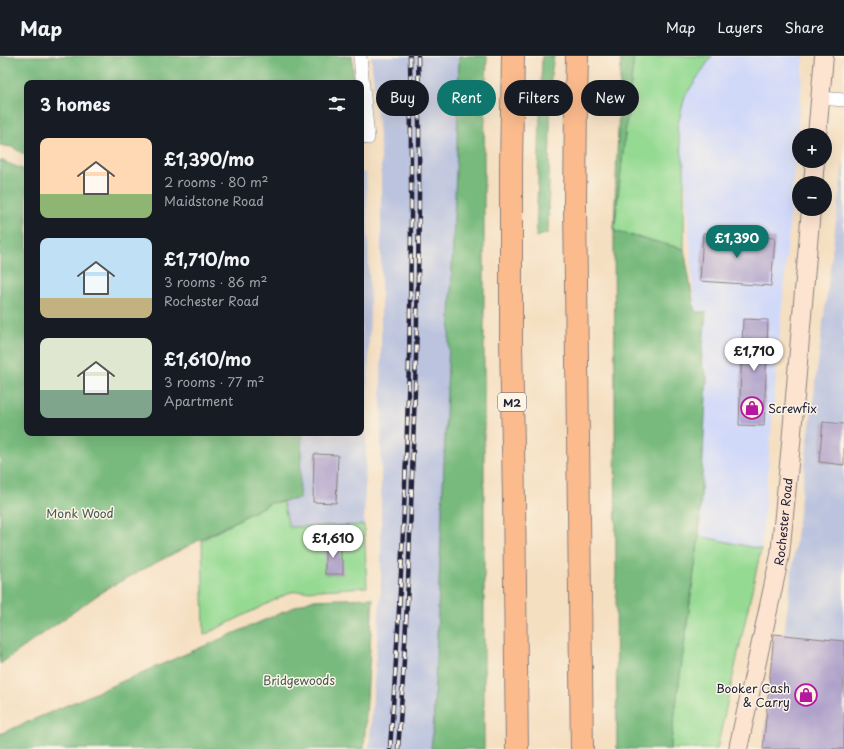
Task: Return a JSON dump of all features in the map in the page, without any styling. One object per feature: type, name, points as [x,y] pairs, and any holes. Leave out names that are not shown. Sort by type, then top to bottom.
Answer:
[{"type":"highway","name":"M2","points":[[513,56],[511,165],[511,341],[517,749]]},
{"type":"highway","points":[[577,56],[575,213],[582,749]]},
{"type":"main road","points":[[818,128],[824,56]]},
{"type":"main road","name":"Rochester Road","points":[[738,749],[780,555],[792,437],[810,216]]},
{"type":"street","points":[[360,56],[362,80]]},
{"type":"street","points":[[364,97],[368,138]]},
{"type":"street","points":[[820,98],[844,100]]},
{"type":"shaded area","points":[[371,56],[459,56],[458,80],[437,80],[437,116],[458,116],[433,732],[431,749],[369,749],[381,590],[381,155],[377,116],[429,116],[429,80],[376,80],[376,106]]},
{"type":"shaded area","points":[[712,56],[804,56],[798,128],[792,128],[792,168],[794,168],[794,176],[792,176],[792,194],[761,549],[699,536],[707,377],[701,364],[706,312],[695,312],[684,165],[677,128],[685,96]]},
{"type":"shaded area","points":[[844,159],[844,749],[770,749],[800,504]]},
{"type":"shaded area","points":[[364,173],[366,173],[370,308],[364,525],[289,527],[283,502],[299,499],[302,436],[364,436]]},
{"type":"green space","points":[[0,56],[352,56],[354,80],[24,80],[24,154],[12,147],[0,145]]},
{"type":"green space","points":[[459,56],[487,56],[486,80],[458,80]]},
{"type":"green space","points":[[542,56],[554,56],[551,80],[541,80]]},
{"type":"green space","points":[[621,56],[634,56],[631,80],[620,80]]},
{"type":"green space","points":[[634,56],[712,56],[685,96],[677,128],[684,165],[684,249],[614,231],[627,116],[639,116],[639,80],[631,80]]},
{"type":"green space","points":[[458,116],[485,116],[484,749],[431,749],[433,732]]},
{"type":"green space","points":[[540,116],[550,116],[548,233],[536,237]]},
{"type":"green space","points":[[619,116],[627,116],[614,231]]},
{"type":"green space","name":"Monk Wood","points":[[0,160],[24,170],[24,436],[302,436],[299,499],[270,503],[106,589],[0,664]]},
{"type":"green space","points":[[614,231],[684,249],[695,312],[706,312],[701,364],[707,377],[699,536],[670,749],[617,749]]},
{"type":"green space","points":[[283,502],[289,527],[364,525],[367,587],[291,592],[204,635],[202,540],[270,503]],"holes":[[[336,527],[349,527],[349,541],[335,541]],[[325,543],[333,543],[341,560],[343,574],[325,574],[325,564],[330,556],[325,556]]]},
{"type":"green space","points":[[699,536],[761,549],[717,749],[670,749]]},
{"type":"green space","name":"Bridgewoods","points":[[373,598],[364,749],[0,749],[0,734],[311,600]]},
{"type":"building","points":[[703,233],[775,238],[771,286],[700,281]]},
{"type":"building","points":[[743,319],[768,320],[764,426],[739,425]]},
{"type":"building","points":[[823,422],[844,424],[844,465],[819,462]]},
{"type":"building","points":[[314,454],[338,455],[336,503],[313,502]]},
{"type":"building","points":[[335,527],[349,527],[349,541],[335,541]]},
{"type":"building","points":[[325,543],[341,543],[343,574],[325,574]]},
{"type":"building","name":"Booker Cash & Carry","points":[[774,634],[844,641],[844,749],[763,749]]},
{"type":"railway","points":[[390,749],[401,576],[408,403],[411,229],[410,56]]},
{"type":"railway","points":[[398,749],[411,522],[419,202],[418,56]]},
{"type":"place","name":"Screwfix","points":[[752,408]]},
{"type":"place","name":"Booker Cash & Carry","points":[[806,695]]}]
